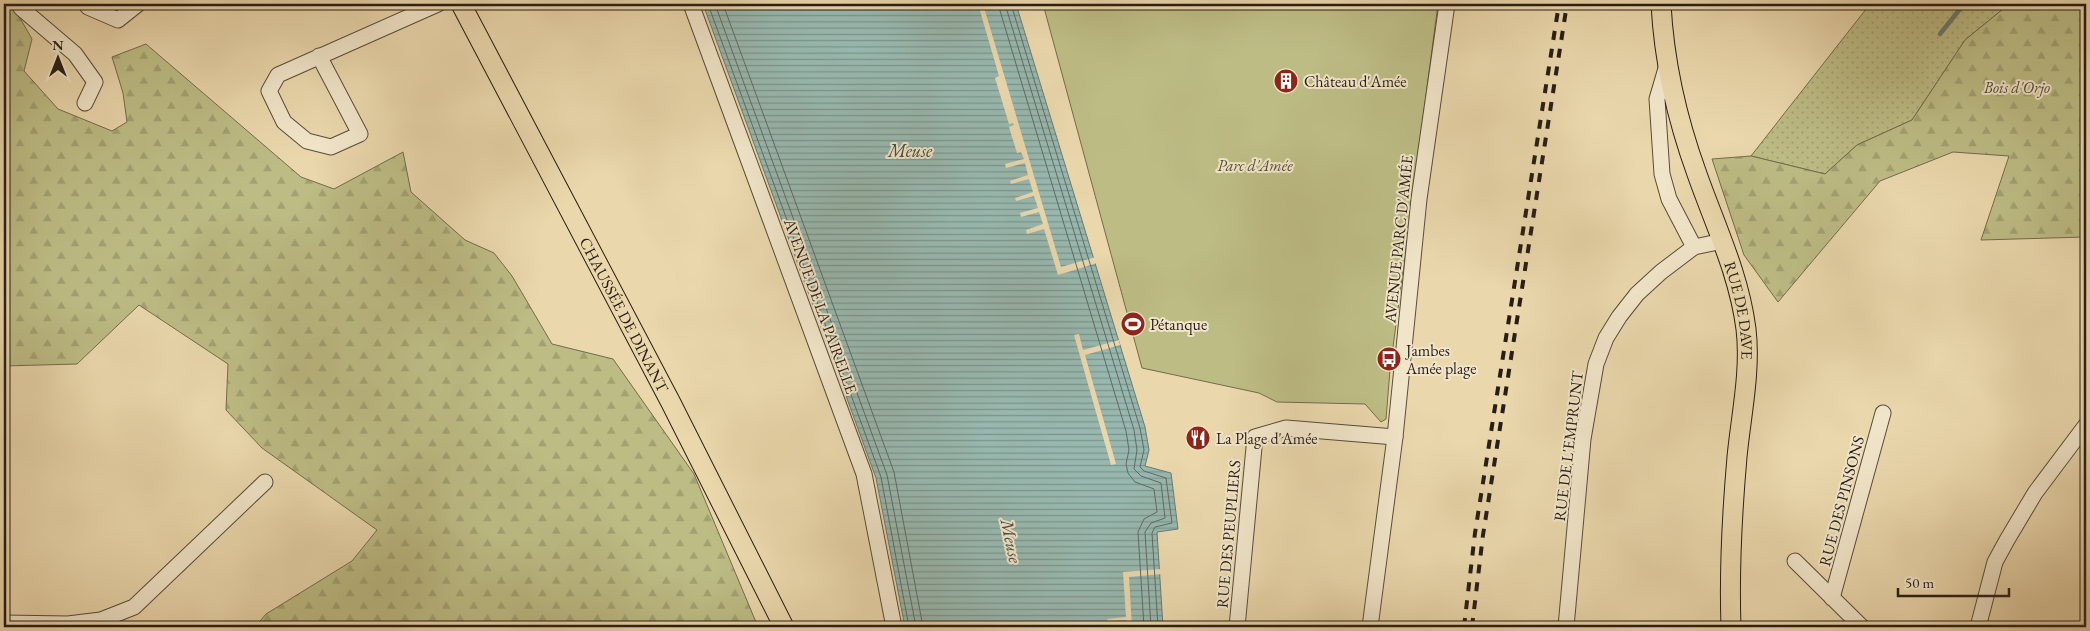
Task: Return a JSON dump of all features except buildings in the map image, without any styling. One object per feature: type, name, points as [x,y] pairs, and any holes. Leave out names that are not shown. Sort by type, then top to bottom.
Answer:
[{"type":"main road","name":"CHAUSSÉE DE DINANT","points":[[461,4],[644,350],[784,627]]},
{"type":"main road","name":"RUE DE DAVE","points":[[1661,4],[1667,62],[1677,107],[1696,172],[1723,241],[1741,299],[1746,346],[1745,383],[1732,526],[1731,627]]},
{"type":"street","points":[[20,4],[20,8],[75,54],[95,82],[85,103]]},
{"type":"street","points":[[86,4],[88,7],[118,20],[138,4]]},
{"type":"street","points":[[319,56],[360,134],[331,147],[308,141],[284,122],[269,91],[278,75],[319,56],[438,4]]},
{"type":"street","name":"AVENUE DE LA PAIRELLE","points":[[691,4],[864,474],[894,627]]},
{"type":"street","name":"AVENUE PARC D'AMÉE","points":[[1370,627],[1395,437],[1420,189],[1447,4]]},
{"type":"street","points":[[1667,62],[1657,99],[1662,174],[1669,199],[1694,247]]},
{"type":"street","name":"RUE DE L'EMPRUNT","points":[[1566,627],[1583,439],[1596,364],[1606,338],[1618,318],[1637,294],[1660,272],[1694,247],[1723,241]]},
{"type":"street","name":"RUE DES PINSONS","points":[[1832,598],[1883,413]]},
{"type":"street","points":[[1978,627],[1995,562],[2035,493],[2086,426]]},
{"type":"street","name":"RUE DES PEUPLIERS","points":[[1237,627],[1255,437],[1286,428],[1395,437]]},
{"type":"street","points":[[4,623],[68,624],[101,620],[134,606],[265,482]]},
{"type":"street","name":"RUE DES PINSONS","points":[[1796,561],[1862,627]]},
{"type":"green space","points":[[4,4],[12,4],[32,39],[24,71],[58,109],[112,131],[127,122],[123,93],[112,57],[146,44],[301,177],[334,189],[403,152],[411,192],[465,240],[494,253],[512,276],[552,344],[613,359],[694,474],[758,627],[255,627],[266,614],[352,561],[377,530],[262,448],[226,410],[228,364],[139,305],[77,364],[4,366]]},
{"type":"green space","name":"Parc d'Amée","points":[[1043,4],[1438,4],[1390,370],[1386,419],[1381,422],[1365,404],[1277,402],[1259,393],[1142,368]]},
{"type":"green space","points":[[1870,4],[2009,4],[1965,40],[1912,120],[1857,145],[1825,174],[1751,156]]},
{"type":"green space","name":"Bois d'Orjo","points":[[2009,4],[2086,4],[2086,237],[1981,240],[2009,156],[1953,152],[1880,181],[1778,302],[1744,255],[1712,159],[1751,156],[1825,174],[1857,145],[1912,120],[1965,40]]},
{"type":"water","name":"Meuse","points":[[703,4],[1016,4],[1145,427],[1149,450],[1145,466],[1171,473],[1178,529],[1157,532],[1163,627],[905,627],[876,478]]},
{"type":"pier","points":[[978,4],[983,4],[1061,267],[1096,257],[1097,263],[1058,275],[1044,229],[1027,234],[1026,230],[1043,224],[1039,212],[1021,217],[1020,213],[1038,208],[1034,196],[1016,201],[1015,198],[1033,192],[1029,179],[1011,184],[1010,181],[1028,175],[1025,163],[1006,168],[1005,164],[1024,159],[1021,152],[1017,153],[1009,127],[1014,125],[1013,123],[1009,124],[995,78],[999,76]]},
{"type":"pier","points":[[1079,334],[1083,350],[1119,340],[1120,345],[1085,355],[1116,464],[1111,465],[1074,335]]},
{"type":"pier","points":[[1161,569],[1162,574],[1129,577],[1132,627],[1127,627],[1126,620],[1108,621],[1107,619],[1126,617],[1123,572]]},
{"type":"waterway","points":[[1940,34],[1964,4]]},
{"type":"railway","points":[[1464,627],[1475,533],[1559,4]]},
{"type":"railway","points":[[1472,627],[1483,535],[1567,4]]},
{"type":"place","name":"Château d'Amée","points":[[1286,81]]},
{"type":"place","name":"Pétanque","points":[[1133,324]]},
{"type":"place","name":"Jambes Amée plage","points":[[1389,359]]},
{"type":"place","name":"La Plage d'Amée","points":[[1198,438]]}]
